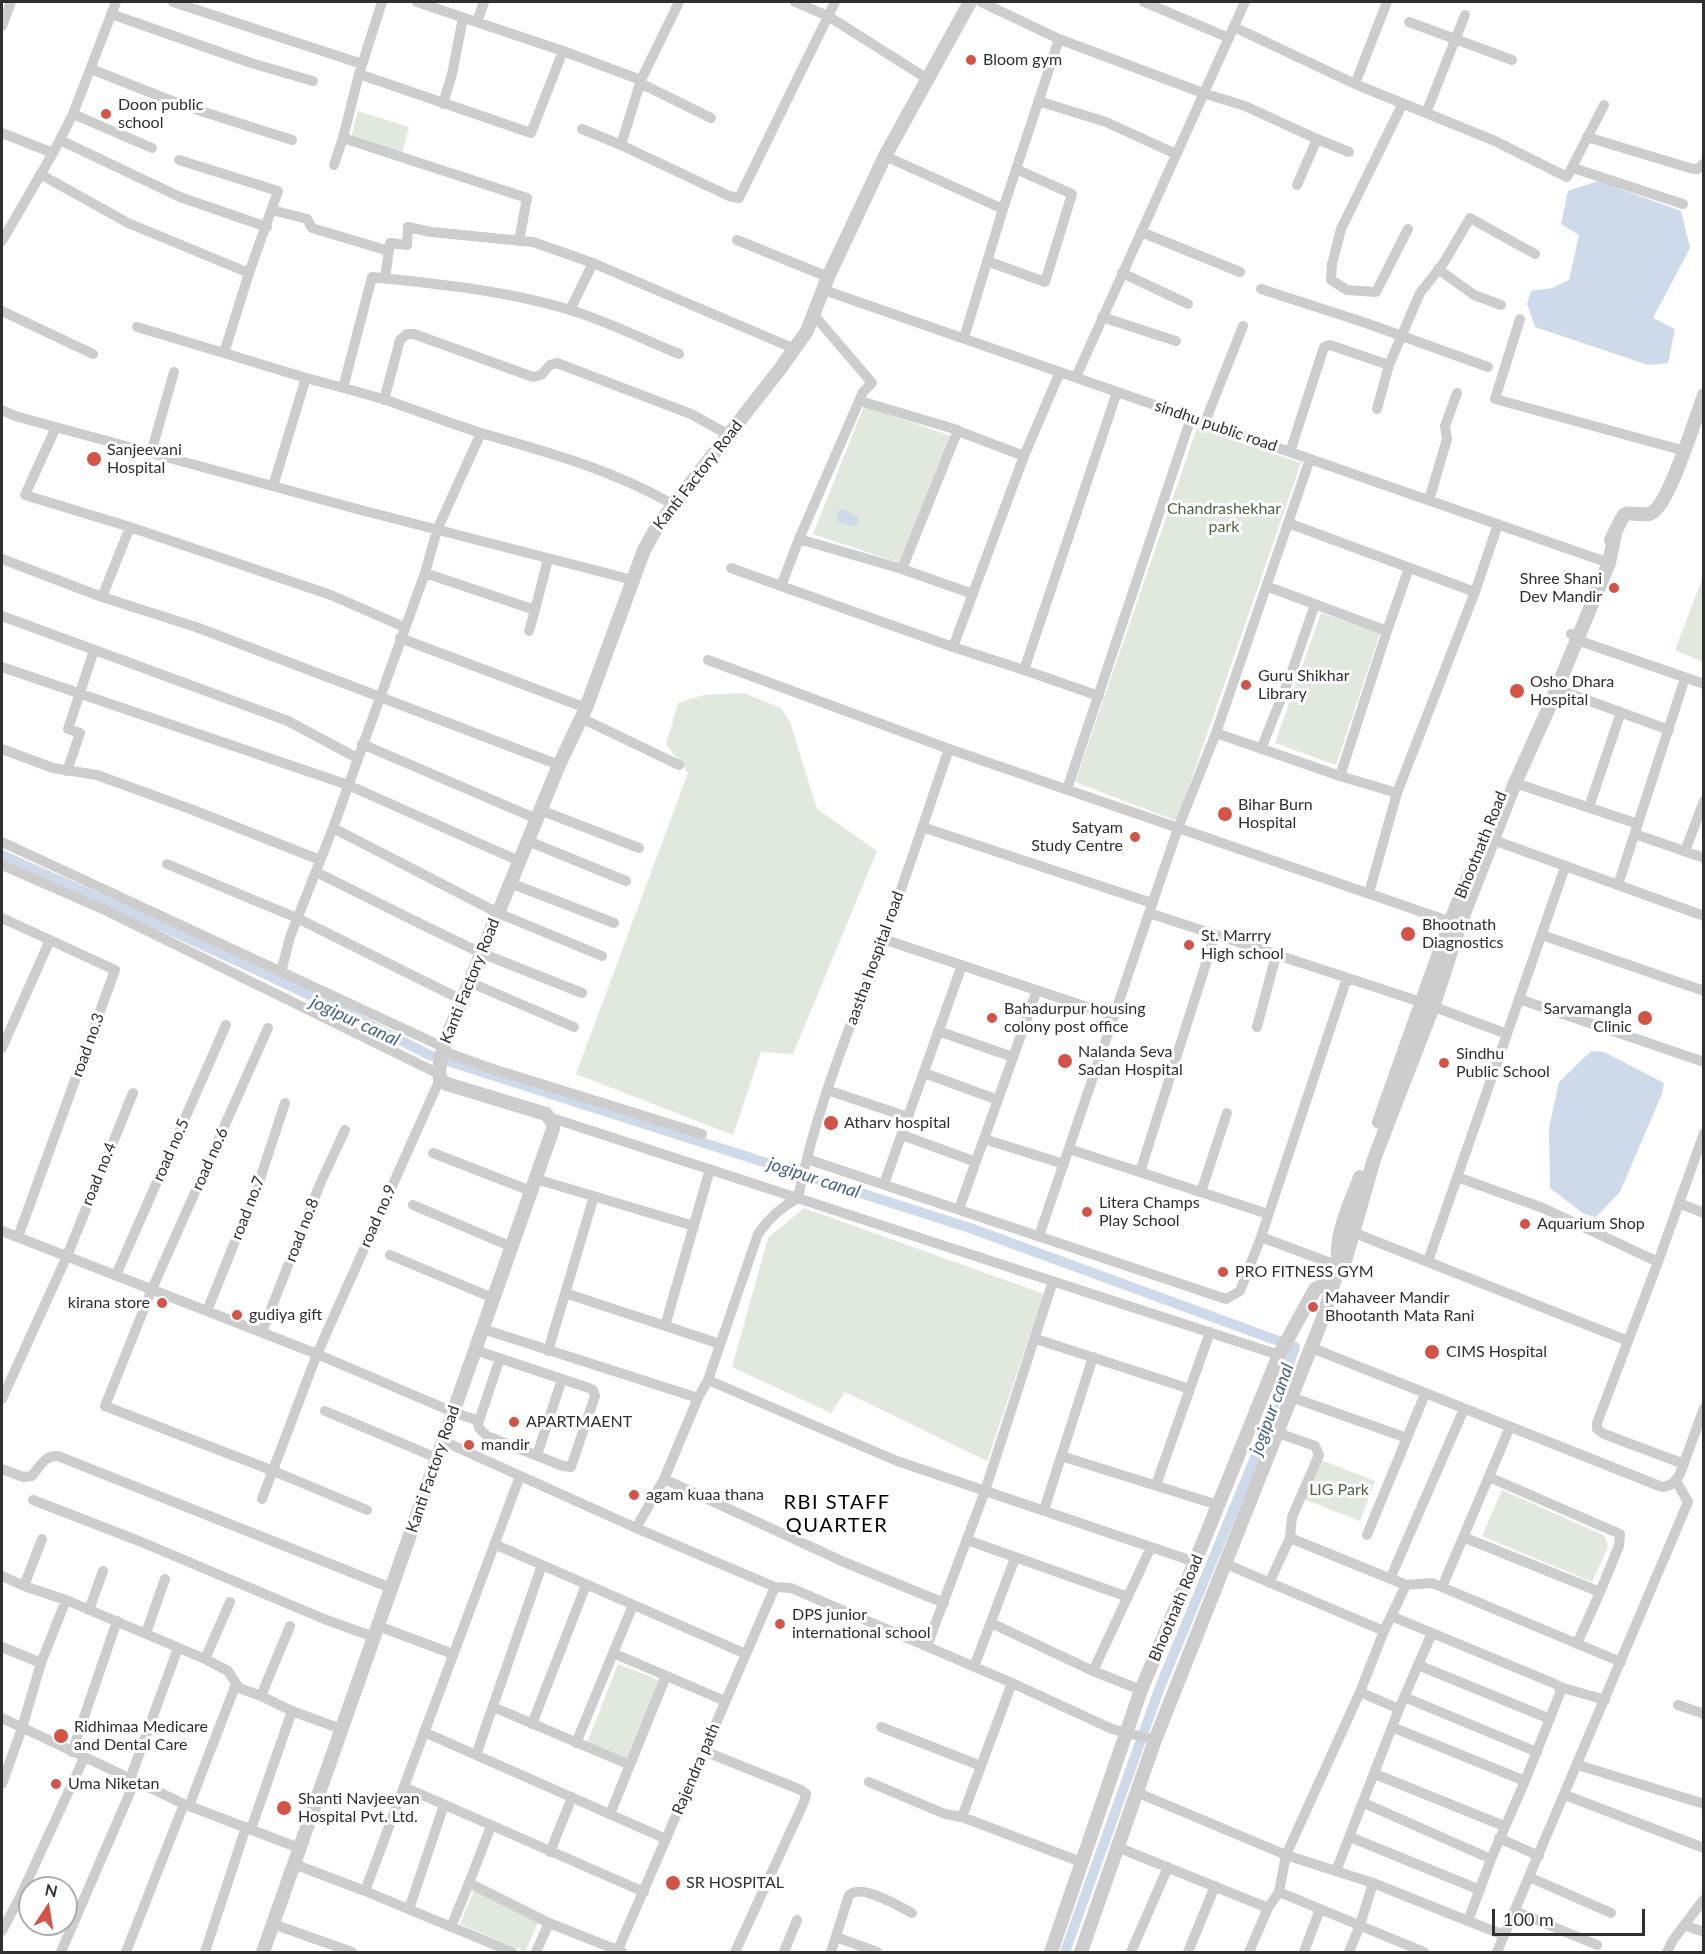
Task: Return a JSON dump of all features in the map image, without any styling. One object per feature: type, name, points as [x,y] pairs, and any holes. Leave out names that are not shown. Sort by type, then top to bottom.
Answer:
[{"type":"street","points":[[2,26],[11,2]]},
{"type":"street","points":[[2,242],[73,114],[116,2]]},
{"type":"street","points":[[173,2],[360,69],[443,104],[531,133],[563,51]]},
{"type":"street","points":[[334,165],[360,69],[382,2]]},
{"type":"street","points":[[418,2],[563,51],[640,82],[711,118]]},
{"type":"street","points":[[477,22],[484,2]]},
{"type":"street","points":[[621,145],[640,82],[679,2]]},
{"type":"street","points":[[795,2],[828,16],[926,78]]},
{"type":"street","points":[[582,129],[729,196],[739,198],[835,2]]},
{"type":"street","points":[[970,2],[1059,39],[1203,93],[1245,106],[1349,152]]},
{"type":"street","name":"Kanti Factory Road","points":[[440,1074],[443,1051],[469,982],[559,765],[583,713],[644,550],[658,525],[795,349],[814,315],[885,156],[970,2]]},
{"type":"street","points":[[1144,2],[1231,32],[1495,141],[1567,177],[1604,105]]},
{"type":"street","points":[[1076,378],[1245,2]]},
{"type":"street","points":[[1355,84],[1387,2]]},
{"type":"street","points":[[111,14],[251,63],[313,81]]},
{"type":"street","points":[[1426,113],[1465,15]]},
{"type":"street","points":[[443,104],[452,74],[463,18]]},
{"type":"street","points":[[1409,22],[1512,60]]},
{"type":"street","points":[[963,338],[1059,39]]},
{"type":"street","points":[[91,69],[182,105],[292,140]]},
{"type":"street","points":[[1038,101],[1106,122],[1176,154]]},
{"type":"street","points":[[1403,103],[1341,229],[1332,264],[1331,280],[1347,290],[1376,292],[1408,229]]},
{"type":"street","points":[[73,114],[152,148]]},
{"type":"street","points":[[2,133],[53,153]]},
{"type":"street","points":[[1587,137],[1695,169],[1704,163]]},
{"type":"street","points":[[343,138],[527,198],[519,242]]},
{"type":"street","points":[[1297,185],[1317,139]]},
{"type":"street","points":[[60,140],[180,197],[267,227]]},
{"type":"street","points":[[885,156],[1003,209]]},
{"type":"street","points":[[179,160],[278,191],[224,352]]},
{"type":"street","points":[[1573,168],[1683,204]]},
{"type":"street","points":[[987,261],[1045,282],[1072,194],[1016,169]]},
{"type":"street","points":[[40,174],[128,223],[249,273]]},
{"type":"street","points":[[272,210],[307,219],[312,228],[389,251]]},
{"type":"street","points":[[1377,410],[1389,365],[1420,293],[1470,218],[1535,254]]},
{"type":"street","points":[[385,278],[390,243],[407,245],[408,226],[431,232],[533,242],[593,263],[795,349]]},
{"type":"street","points":[[1141,232],[1240,272]]},
{"type":"street","name":"sindhu public road","points":[[737,240],[826,284],[963,338],[1605,562]]},
{"type":"street","points":[[570,310],[593,263]]},
{"type":"street","points":[[1438,269],[1474,295],[1501,305]]},
{"type":"street","points":[[1122,273],[1188,304]]},
{"type":"street","points":[[343,388],[372,277],[528,298],[570,310],[679,354]]},
{"type":"street","points":[[1261,289],[1488,367]]},
{"type":"street","points":[[2,311],[93,354]]},
{"type":"street","points":[[782,586],[799,539],[863,392],[872,383],[814,315]]},
{"type":"street","points":[[1102,317],[1176,341]]},
{"type":"street","points":[[1520,319],[1495,399],[1685,451]]},
{"type":"street","points":[[1204,422],[1243,326]]},
{"type":"street","points":[[137,327],[384,400],[481,433],[522,443],[584,463],[650,491],[674,505]]},
{"type":"street","points":[[384,400],[400,340],[407,334],[414,333],[533,377],[541,375],[550,365],[557,363],[691,414],[729,435]]},
{"type":"street","points":[[1290,452],[1324,347],[1330,345],[1389,365]]},
{"type":"street","points":[[151,453],[174,372]]},
{"type":"street","points":[[953,647],[1024,456],[1060,372]]},
{"type":"street","points":[[273,486],[306,378]]},
{"type":"street","points":[[1024,670],[1117,392]]},
{"type":"street","points":[[1429,500],[1447,440],[1445,426],[1457,393]]},
{"type":"street","name":"Bhootnath Road","points":[[1081,1953],[1136,1792],[1150,1739],[1226,1564],[1312,1348],[1339,1266],[1336,1254],[1348,1230],[1455,923],[1488,839],[1615,534],[1625,514],[1650,514],[1662,501],[1685,451],[1704,395]]},
{"type":"street","points":[[860,401],[958,431],[1024,456]]},
{"type":"street","points":[[2,410],[15,416],[273,486],[633,580]]},
{"type":"street","points":[[1067,789],[1191,417]]},
{"type":"street","points":[[56,427],[25,495],[130,527],[331,595],[402,633],[583,713],[679,765]]},
{"type":"street","points":[[902,569],[958,431]]},
{"type":"street","points":[[281,972],[290,937],[333,828],[425,573],[437,530],[481,433]]},
{"type":"street","points":[[1039,1236],[1150,908],[1178,828],[1216,733],[1310,459]]},
{"type":"street","points":[[1287,523],[1475,592]]},
{"type":"street","points":[[1369,893],[1397,793],[1475,592],[1498,524]]},
{"type":"street","points":[[102,597],[130,527]]},
{"type":"street","points":[[799,539],[902,569],[973,594]]},
{"type":"street","points":[[2,559],[102,597],[196,627],[559,765]]},
{"type":"street","points":[[529,631],[548,559]]},
{"type":"street","points":[[731,568],[1099,696]]},
{"type":"street","points":[[1340,776],[1409,568]]},
{"type":"street","points":[[425,573],[535,610]]},
{"type":"street","points":[[1266,586],[1387,631]]},
{"type":"street","points":[[1261,749],[1291,674],[1315,604]]},
{"type":"street","points":[[2,616],[288,721],[357,758]]},
{"type":"street","points":[[1574,637],[1704,684]]},
{"type":"street","name":"Bhootnath Road","points":[[1488,839],[1557,689],[1574,637]]},
{"type":"street","points":[[67,771],[80,733],[68,729],[94,650]]},
{"type":"street","points":[[708,660],[949,749],[1455,923]]},
{"type":"street","points":[[2,666],[348,786],[519,861]]},
{"type":"street","points":[[1618,885],[1685,678]]},
{"type":"street","points":[[1557,689],[1669,730]]},
{"type":"street","points":[[1589,807],[1621,712]]},
{"type":"street","points":[[1216,733],[1397,793]]},
{"type":"street","points":[[362,744],[538,815],[639,849]]},
{"type":"street","points":[[2,749],[53,768],[84,771],[97,775],[320,860]]},
{"type":"street","name":"aastha hospital road","points":[[799,1193],[805,1163],[827,1090],[884,939],[949,749]]},
{"type":"street","points":[[1515,783],[1589,807],[1704,858]]},
{"type":"street","points":[[1685,851],[1704,801]]},
{"type":"street","points":[[922,827],[1150,908],[1215,935],[1507,1034]]},
{"type":"street","points":[[333,828],[498,913],[602,956]]},
{"type":"street","points":[[1488,839],[1704,916]]},
{"type":"street","points":[[528,841],[626,881]]},
{"type":"street","points":[[2,842],[281,972],[443,1051],[490,1068],[702,1134]]},
{"type":"street","points":[[167,864],[297,918],[462,1000]]},
{"type":"street","points":[[2,865],[106,911],[440,1074],[447,1084],[540,1111],[549,1117],[710,1169],[799,1193],[1209,1332],[1281,1351]]},
{"type":"street","points":[[1428,1261],[1565,867]]},
{"type":"street","points":[[316,872],[481,953],[582,993]]},
{"type":"street","points":[[510,884],[614,923]]},
{"type":"street","name":"road no.3","points":[[3,922],[50,940],[116,970],[18,1237]]},
{"type":"street","points":[[1140,1172],[1215,935]]},
{"type":"street","points":[[1542,935],[1704,991]]},
{"type":"street","points":[[884,939],[1114,1016]]},
{"type":"street","points":[[2,1048],[50,940]]},
{"type":"street","points":[[1257,1027],[1276,955]]},
{"type":"street","points":[[884,1184],[962,965]]},
{"type":"street","points":[[805,1163],[884,1184],[1226,1299],[1240,1291],[1261,1237],[1347,978]]},
{"type":"street","points":[[469,982],[574,1027]]},
{"type":"street","points":[[959,1209],[1037,990]]},
{"type":"street","points":[[1519,999],[1704,1062]]},
{"type":"street","name":"road no.5","points":[[116,1275],[226,1025]]},
{"type":"street","name":"road no.6","points":[[268,1028],[152,1289],[105,1406],[272,1470]]},
{"type":"street","points":[[938,1031],[1013,1056]]},
{"type":"street","points":[[924,1073],[998,1100]]},
{"type":"street","name":"road no.9","points":[[262,1498],[317,1354],[440,1074]]},
{"type":"street","points":[[827,1090],[908,1117]]},
{"type":"street","name":"road no.4","points":[[2,1399],[67,1256],[133,1093]]},
{"type":"street","name":"road no.7","points":[[207,1311],[259,1182],[285,1103]]},
{"type":"street","points":[[1202,1192],[1227,1113]]},
{"type":"street","name":"Kanti Factory Road","points":[[263,1953],[553,1129],[549,1117]]},
{"type":"street","name":"road no.8","points":[[262,1332],[320,1184],[345,1130]]},
{"type":"street","points":[[1684,1464],[1604,1434],[1597,1429],[1597,1423],[1679,1203],[1700,1155],[1704,1133]]},
{"type":"street","points":[[902,1135],[976,1162]]},
{"type":"street","points":[[984,1139],[1064,1164]]},
{"type":"street","points":[[1069,1149],[1268,1214]]},
{"type":"street","points":[[433,1153],[533,1185],[594,1196],[694,1226]]},
{"type":"street","points":[[665,1326],[710,1169]]},
{"type":"street","points":[[1457,1177],[1543,1208],[1658,1262]]},
{"type":"street","points":[[636,1528],[664,1479],[698,1398],[708,1380],[758,1234],[769,1218],[799,1193]]},
{"type":"street","points":[[548,1351],[594,1196]]},
{"type":"street","points":[[1679,1203],[1704,1213]]},
{"type":"street","points":[[413,1205],[512,1246]]},
{"type":"street","points":[[1348,1230],[1628,1341]]},
{"type":"street","points":[[2,1231],[262,1332],[453,1412],[480,1421]]},
{"type":"street","points":[[1261,1237],[1339,1266]]},
{"type":"street","points":[[390,1255],[493,1298]]},
{"type":"street","points":[[927,1646],[985,1491],[1053,1281]]},
{"type":"street","name":"Bhootnath Road","points":[[1051,1953],[1081,1862],[1129,1733],[1141,1690],[1196,1562],[1281,1351],[1315,1289],[1332,1286]]},
{"type":"street","points":[[565,1293],[720,1344]]},
{"type":"street","points":[[483,1329],[698,1398]]},
{"type":"street","points":[[1156,1485],[1209,1332]]},
{"type":"street","points":[[1036,1339],[1190,1389]]},
{"type":"street","points":[[1312,1348],[1656,1486],[1668,1487],[1676,1481],[1699,1436],[1704,1408]]},
{"type":"street","points":[[475,1350],[500,1358],[589,1388],[595,1393],[573,1464],[568,1467],[487,1436],[479,1428],[500,1358]]},
{"type":"street","points":[[1044,1510],[1093,1357]]},
{"type":"street","points":[[537,1455],[562,1379]]},
{"type":"street","points":[[708,1380],[897,1461],[1196,1562]]},
{"type":"street","points":[[1367,1535],[1425,1394]]},
{"type":"street","points":[[1291,1397],[1407,1438]]},
{"type":"street","points":[[1390,1579],[1464,1409]]},
{"type":"street","points":[[325,1411],[437,1458]]},
{"type":"street","points":[[1442,1587],[1510,1428]]},
{"type":"street","points":[[1269,1583],[1290,1538],[1292,1517],[1319,1455],[1315,1446],[1278,1433]]},
{"type":"street","points":[[443,1441],[636,1528],[775,1587],[791,1588],[1112,1729],[1150,1739]]},
{"type":"street","points":[[2,1469],[23,1477],[32,1476],[45,1459],[51,1455],[58,1456],[391,1588]]},
{"type":"street","points":[[1061,1456],[1218,1505]]},
{"type":"street","points":[[272,1470],[367,1510]]},
{"type":"street","points":[[365,1891],[520,1476]]},
{"type":"street","points":[[1489,1477],[1620,1534],[1619,1546],[1577,1644]]},
{"type":"street","points":[[664,1479],[844,1562],[944,1603]]},
{"type":"street","points":[[1497,1953],[1688,1502],[1676,1481]]},
{"type":"street","points":[[33,1500],[324,1619],[453,1654]]},
{"type":"street","points":[[1463,1537],[1600,1592]]},
{"type":"street","points":[[1290,1538],[1407,1585],[1432,1583],[1621,1662]]},
{"type":"street","points":[[24,1586],[42,1539]]},
{"type":"street","points":[[967,1540],[1128,1597]]},
{"type":"street","points":[[494,1544],[746,1654]]},
{"type":"street","points":[[1094,1671],[1151,1547]]},
{"type":"street","points":[[974,1667],[1016,1557]]},
{"type":"street","points":[[1226,1564],[1384,1631]]},
{"type":"street","points":[[476,1755],[542,1565]]},
{"type":"street","points":[[89,1610],[104,1571]]},
{"type":"street","points":[[2,1576],[66,1600],[205,1659],[228,1671],[239,1688],[341,1729]]},
{"type":"street","points":[[146,1633],[165,1580]]},
{"type":"street","points":[[532,1724],[586,1585]]},
{"type":"street","points":[[1249,1953],[1268,1908],[1279,1892],[1286,1856],[1384,1631],[1407,1585]]},
{"type":"street","name":"Rajendra path","points":[[619,1952],[775,1587]]},
{"type":"street","points":[[2,1784],[22,1728],[41,1663],[66,1600]]},
{"type":"street","points":[[205,1659],[230,1602]]},
{"type":"street","points":[[576,1743],[633,1605]]},
{"type":"street","points":[[1392,1616],[1560,1687],[1605,1701]]},
{"type":"street","points":[[72,1752],[117,1621]]},
{"type":"street","points":[[991,1623],[1094,1671],[1141,1690]]},
{"type":"street","points":[[261,1696],[290,1626]]},
{"type":"street","points":[[1336,1871],[1399,1708],[1432,1633]]},
{"type":"street","points":[[2,1647],[41,1663]]},
{"type":"street","points":[[62,1953],[132,1780],[178,1648]]},
{"type":"street","points":[[613,1653],[725,1701]]},
{"type":"street","points":[[1418,1665],[1550,1719]]},
{"type":"street","points":[[610,1814],[666,1676]]},
{"type":"street","points":[[962,1817],[1011,1683]]},
{"type":"street","points":[[126,1953],[237,1684]]},
{"type":"street","points":[[1468,1921],[1499,1838],[1526,1781],[1560,1693],[1560,1687]]},
{"type":"street","points":[[1359,1692],[1399,1708]]},
{"type":"street","points":[[1404,1697],[1537,1752]]},
{"type":"street","points":[[1678,1704],[1704,1714]]},
{"type":"street","points":[[493,1707],[630,1766]]},
{"type":"street","points":[[205,1953],[248,1828],[292,1711]]},
{"type":"street","points":[[2,1718],[187,1805],[299,1848]]},
{"type":"street","points":[[881,1726],[981,1766]]},
{"type":"street","points":[[1392,1727],[1526,1781]]},
{"type":"street","points":[[424,1732],[666,1839]]},
{"type":"street","points":[[704,1751],[806,1794],[735,1953]]},
{"type":"street","points":[[2,1931],[84,1758]]},
{"type":"street","points":[[1578,1765],[1704,1804]]},
{"type":"street","points":[[1375,1774],[1504,1826]]},
{"type":"street","points":[[869,1782],[945,1814],[962,1817],[1081,1862]]},
{"type":"street","points":[[404,1787],[644,1892]]},
{"type":"street","points":[[1136,1792],[1286,1856],[1373,1883],[1504,1935]]},
{"type":"street","points":[[1565,1795],[1704,1848]]},
{"type":"street","points":[[550,1851],[572,1797]]},
{"type":"street","points":[[1364,1803],[1491,1859]]},
{"type":"street","points":[[409,1909],[444,1805]]},
{"type":"street","points":[[451,1927],[491,1826]]},
{"type":"street","points":[[1350,1837],[1480,1890]]},
{"type":"street","points":[[1499,1838],[1539,1856]]},
{"type":"street","points":[[1117,1846],[1268,1908]]},
{"type":"street","points":[[294,1864],[365,1891],[512,1953]]},
{"type":"street","points":[[1131,1953],[1168,1867]]},
{"type":"street","points":[[1529,1877],[1611,1913]]},
{"type":"street","points":[[469,1883],[549,1923],[619,1952]]},
{"type":"street","points":[[1348,1953],[1360,1925],[1373,1883]]},
{"type":"street","points":[[1188,1953],[1215,1886]]},
{"type":"street","points":[[831,1953],[849,1895],[852,1892],[860,1890],[880,1897],[912,1913]]},
{"type":"street","points":[[1279,1892],[1424,1953]]},
{"type":"street","points":[[1667,1953],[1672,1940],[1704,1899]]},
{"type":"street","points":[[1304,1953],[1320,1909]]},
{"type":"street","points":[[1515,1911],[1597,1945]]},
{"type":"street","points":[[784,1953],[797,1920]]},
{"type":"street","points":[[536,1953],[549,1923]]},
{"type":"street","points":[[273,1924],[352,1953]]},
{"type":"street","points":[[1684,1925],[1704,1932]]},
{"type":"street","points":[[836,1937],[877,1953]]},
{"type":"green space","points":[[358,111],[409,127],[402,153],[351,138]]},
{"type":"green space","points":[[864,406],[954,437],[903,564],[813,534]]},
{"type":"green space","name":"Chandrashekhar park","points":[[1197,428],[1301,463],[1177,821],[1075,782]]},
{"type":"green space","points":[[1703,577],[1703,662],[1675,650]]},
{"type":"green space","points":[[1321,613],[1380,633],[1336,765],[1275,743]]},
{"type":"green space","points":[[744,693],[781,708],[790,722],[817,809],[877,851],[793,1054],[761,1052],[733,1135],[576,1074],[688,773],[666,744],[678,703],[704,695]]},
{"type":"green space","points":[[804,1208],[1044,1294],[987,1461],[845,1392],[831,1413],[732,1367],[768,1238]]},
{"type":"green space","name":"LIG Park","points":[[1321,1460],[1375,1481],[1360,1521],[1303,1499]]},
{"type":"green space","points":[[1502,1490],[1605,1536],[1608,1547],[1592,1582],[1482,1536]]},
{"type":"green space","points":[[618,1664],[661,1681],[630,1760],[587,1743]]},
{"type":"green space","points":[[474,1891],[539,1920],[525,1952],[460,1924]]},
{"type":"water","points":[[1598,181],[1681,211],[1690,248],[1653,318],[1675,329],[1668,363],[1648,365],[1535,327],[1527,304],[1531,291],[1552,288],[1569,280],[1579,235],[1561,224],[1568,191]]},
{"type":"water","points":[[842,509],[858,517],[858,522],[854,527],[838,522],[837,512]]},
{"type":"water","points":[[1591,1051],[1604,1052],[1664,1083],[1662,1094],[1620,1192],[1596,1217],[1584,1214],[1550,1188],[1549,1128],[1559,1082]]},
{"type":"waterway","name":"jogipur canal","points":[[2,855],[271,977],[429,1055],[970,1228],[1295,1347],[1259,1448],[1160,1687],[1065,1952]]},
{"type":"place","name":"Bloom gym","points":[[971,60]]},
{"type":"place","name":"Doon public school","points":[[106,114]]},
{"type":"place","name":"Sanjeevani Hospital","points":[[94,459]]},
{"type":"place","name":"Shree Shani Dev Mandir","points":[[1614,588]]},
{"type":"place","name":"Guru Shikhar Library","points":[[1246,685]]},
{"type":"place","name":"Osho Dhara Hospital","points":[[1517,691]]},
{"type":"place","name":"Bihar Burn Hospital","points":[[1225,814]]},
{"type":"place","name":"Satyam Study Centre","points":[[1135,837]]},
{"type":"place","name":"Bhootnath Diagnostics","points":[[1408,934]]},
{"type":"place","name":"St. Marrry High school","points":[[1189,945]]},
{"type":"place","name":"Bahadurpur housing colony post office","points":[[992,1018]]},
{"type":"place","name":"Sarvamangla Clinic","points":[[1645,1018]]},
{"type":"place","name":"Nalanda Seva Sadan Hospital","points":[[1065,1061]]},
{"type":"place","name":"Sindhu Public School","points":[[1444,1063]]},
{"type":"place","name":"Atharv hospital","points":[[831,1123]]},
{"type":"place","name":"Litera Champs Play School","points":[[1087,1212]]},
{"type":"place","name":"Aquarium Shop","points":[[1525,1224]]},
{"type":"place","name":"PRO FITNESS GYM","points":[[1223,1272]]},
{"type":"place","name":"kirana store","points":[[162,1303]]},
{"type":"place","name":"Mahaveer Mandir Bhootanth Mata Rani","points":[[1313,1307]]},
{"type":"place","name":"gudiya gift","points":[[237,1315]]},
{"type":"place","name":"CIMS Hospital","points":[[1432,1352]]},
{"type":"place","name":"APARTMAENT","points":[[514,1422]]},
{"type":"place","name":"mandir","points":[[469,1445]]},
{"type":"place","name":"agam kuaa thana","points":[[634,1495]]},
{"type":"place","name":"DPS junior international school","points":[[780,1624]]},
{"type":"place","name":"Ridhimaa Medicare and Dental Care","points":[[61,1736]]},
{"type":"place","name":"Uma Niketan","points":[[56,1784]]},
{"type":"place","name":"Shanti Navjeevan Hospital Pvt. Ltd.","points":[[284,1808]]},
{"type":"place","name":"SR HOSPITAL","points":[[673,1883]]},
{"type":"district","name":"RBI STAFF QUARTER","points":[[837,1514]]}]
